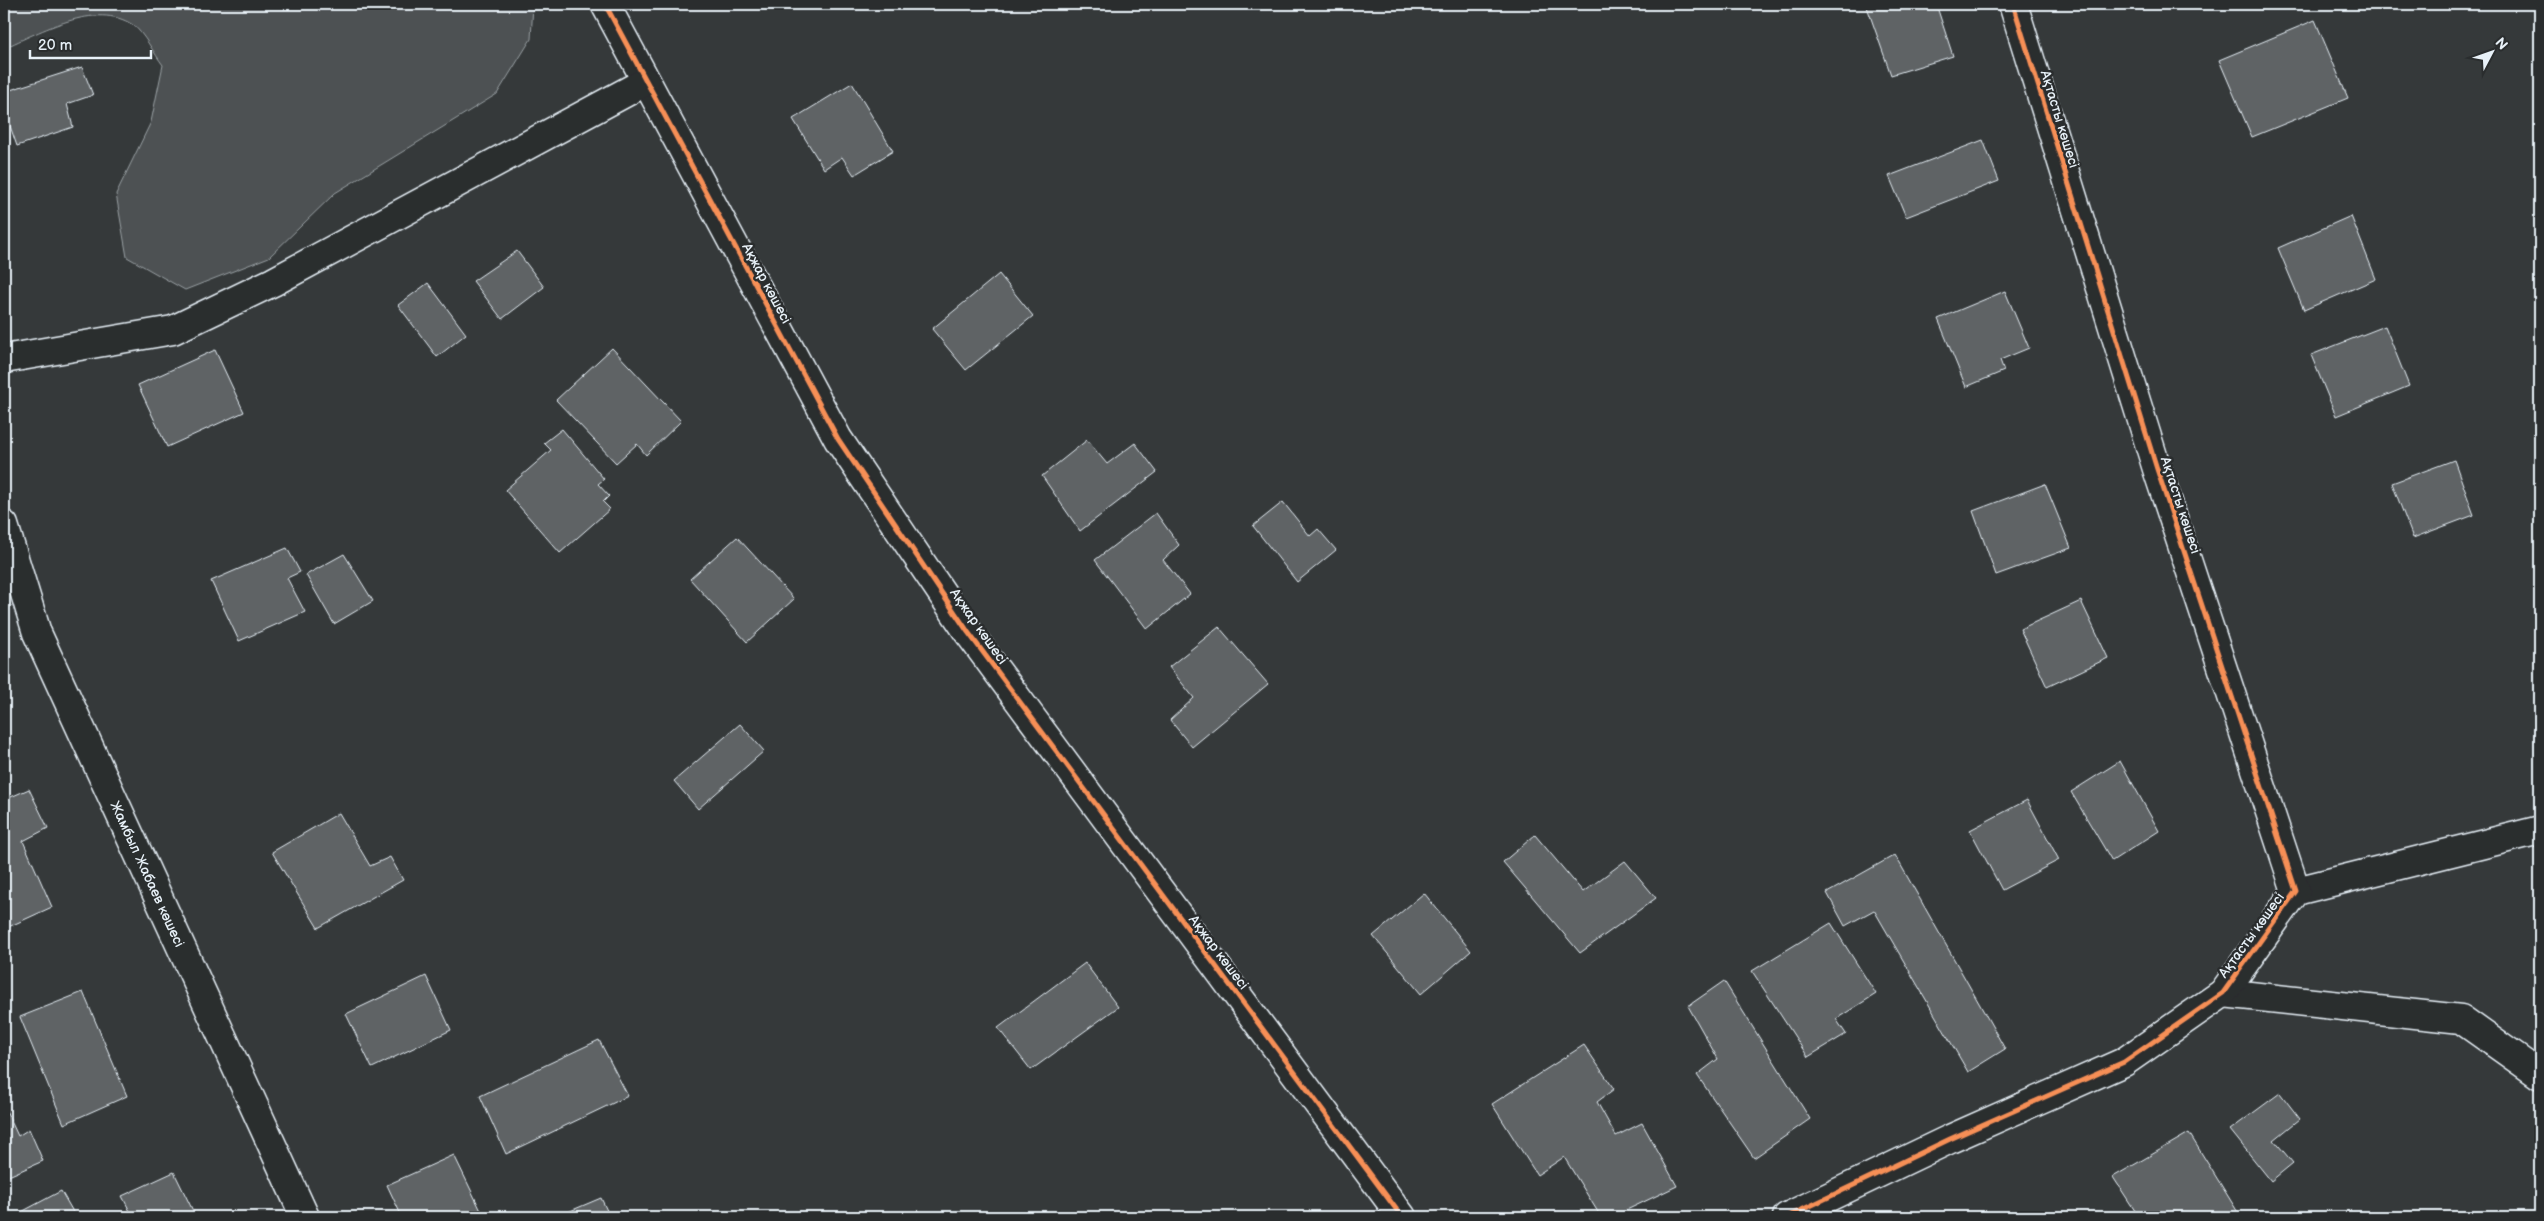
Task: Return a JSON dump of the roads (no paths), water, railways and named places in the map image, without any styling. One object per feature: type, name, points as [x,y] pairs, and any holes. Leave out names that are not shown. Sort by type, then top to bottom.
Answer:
[{"type":"street","name":"Ақжар көшесі","points":[[605,4],[645,82],[844,447],[968,632],[1402,1217]]},
{"type":"street","name":"Ақтасты көшесі","points":[[1787,1217],[1950,1139],[2124,1062],[2223,993],[2296,891],[2157,469],[2013,4]]},
{"type":"street","points":[[4,359],[173,330],[273,282],[645,82]]},
{"type":"street","name":"Жамбыл Жабаев көшесі","points":[[4,525],[37,633],[305,1217]]},
{"type":"street","points":[[2296,891],[2540,830]]},
{"type":"street","points":[[2223,993],[2461,1019],[2540,1075]]}]
